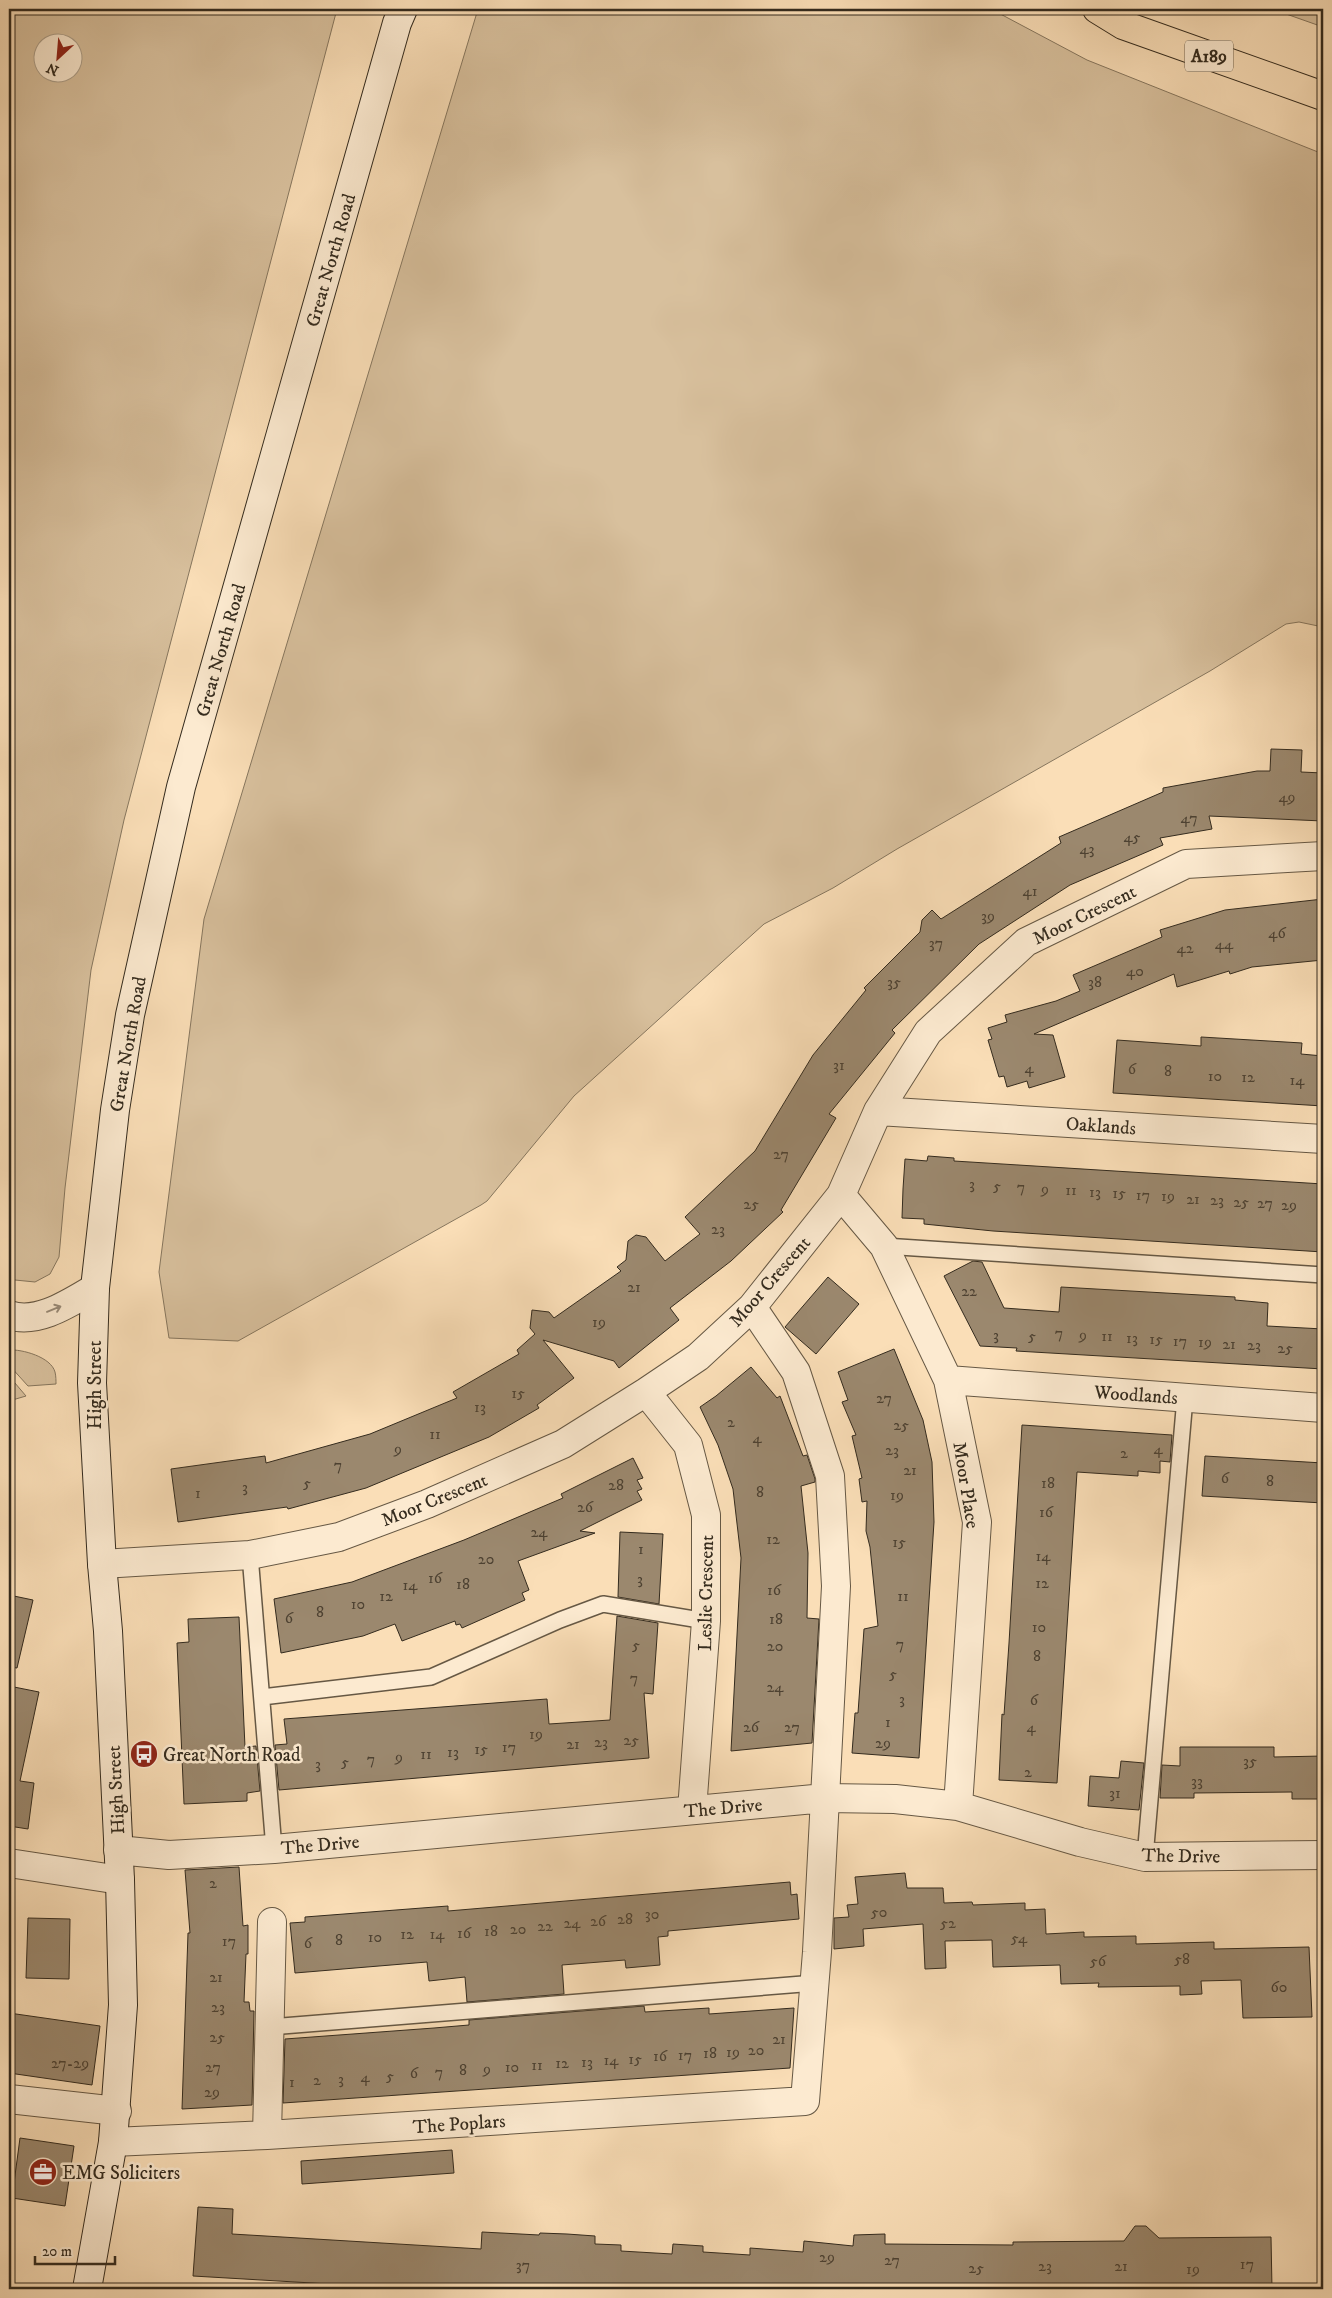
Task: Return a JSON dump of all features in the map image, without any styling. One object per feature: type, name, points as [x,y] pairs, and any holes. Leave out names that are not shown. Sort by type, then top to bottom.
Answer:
[{"type":"main road","name":"A189","points":[[1097,9],[1123,25],[1323,96]]},
{"type":"street","name":"Great North Road","points":[[95,1288],[114,1110],[127,1034],[182,787],[399,13]]},
{"type":"street","name":"Moor Crescent","points":[[102,1564],[250,1555],[339,1537],[427,1504],[563,1444],[646,1392],[698,1356],[752,1307],[841,1195],[878,1111],[928,1032],[1026,942],[1186,864],[1323,856]]},
{"type":"street","name":"Oaklands","points":[[878,1111],[1323,1139]]},
{"type":"street","name":"Moor Place","points":[[841,1195],[884,1246],[948,1380],[977,1522],[958,1806]]},
{"type":"street","points":[[9,1315],[20,1317],[50,1312],[95,1288]]},
{"type":"street","name":"High Street","points":[[87,2289],[113,2142],[124,2005],[108,1631],[92,1422],[95,1288]]},
{"type":"street","points":[[752,1307],[796,1372],[830,1476],[836,1586],[814,1983]]},
{"type":"street","name":"Woodlands","points":[[948,1380],[1323,1408]]},
{"type":"street","name":"Leslie Crescent","points":[[646,1392],[688,1445],[706,1515],[706,1621],[692,1810]]},
{"type":"street","name":"The Drive","points":[[118,1850],[169,1855],[274,1849],[825,1798],[895,1799],[958,1806],[1080,1842],[1145,1857],[1323,1856]]},
{"type":"street","points":[[9,1863],[120,1880]]},
{"type":"street","points":[[267,2135],[272,1922]]},
{"type":"street","name":"The Poplars","points":[[113,2142],[267,2135],[805,2101],[814,1983]]},
{"type":"street","points":[[9,2098],[116,2111]]},
{"type":"lane","points":[[884,1246],[1323,1275]]},
{"type":"lane","points":[[1145,1857],[1185,1398]]},
{"type":"lane","points":[[250,1555],[274,1849]]},
{"type":"lane","points":[[262,1697],[431,1677],[560,1620],[603,1604],[706,1621]]},
{"type":"lane","points":[[270,2027],[814,1983]]},
{"type":"shaded area","points":[[9,9],[337,9],[124,820],[91,970],[65,1188],[59,1257],[50,1274],[35,1282],[15,1280],[9,1276]]},
{"type":"shaded area","points":[[478,9],[991,9],[1087,60],[1323,154],[1323,627],[1299,622],[1286,624],[1210,671],[897,849],[833,888],[764,924],[574,1096],[487,1201],[481,1205],[238,1341],[169,1338],[159,1272],[204,919]]},
{"type":"shaded area","points":[[1272,9],[1323,9],[1323,27]]},
{"type":"shaded area","points":[[9,1350],[35,1355],[48,1362],[55,1372],[56,1384],[28,1386],[9,1365]]},
{"type":"shaded area","points":[[9,1376],[26,1396],[9,1401]]},
{"type":"building","points":[[1271,749],[1302,750],[1301,772],[1323,773],[1323,821],[1209,816],[1212,829],[1160,838],[1163,845],[1070,885],[979,944],[892,1030],[895,1033],[829,1114],[836,1118],[781,1210],[783,1212],[731,1261],[670,1308],[679,1320],[619,1368],[614,1361],[543,1340],[574,1378],[537,1405],[539,1408],[489,1437],[366,1488],[288,1509],[287,1507],[178,1522],[171,1469],[265,1456],[266,1463],[370,1434],[457,1398],[453,1392],[519,1354],[517,1350],[535,1334],[530,1328],[532,1310],[549,1312],[554,1318],[621,1271],[617,1267],[626,1260],[628,1241],[636,1235],[646,1237],[665,1261],[700,1234],[685,1217],[755,1151],[813,1055],[866,990],[864,988],[920,932],[922,920],[932,910],[941,919],[1061,843],[1059,837],[1163,792],[1163,788],[1257,771],[1270,771]]},
{"type":"building","points":[[1323,899],[1323,960],[1252,967],[1230,974],[1229,971],[1177,987],[1174,974],[1034,1034],[1053,1035],[1065,1077],[1029,1088],[1027,1081],[1007,1087],[1004,1076],[999,1077],[988,1040],[992,1039],[988,1028],[1007,1022],[1005,1015],[1056,1001],[1080,991],[1073,975],[1162,937],[1160,930],[1225,910]]},
{"type":"building","points":[[1201,1037],[1302,1043],[1301,1054],[1323,1056],[1323,1106],[1113,1093],[1117,1040],[1201,1046]]},
{"type":"building","points":[[928,1156],[954,1158],[954,1161],[1323,1184],[1323,1252],[993,1231],[924,1224],[924,1219],[902,1218],[905,1159],[927,1161]]},
{"type":"building","points":[[973,1261],[982,1262],[1004,1308],[1059,1312],[1061,1287],[1235,1297],[1235,1300],[1268,1303],[1267,1326],[1323,1329],[1323,1369],[1016,1351],[1017,1348],[980,1346],[944,1276]]},
{"type":"building","points":[[828,1277],[859,1304],[816,1354],[785,1327]]},
{"type":"building","points":[[894,1349],[923,1420],[932,1462],[934,1522],[919,1758],[852,1753],[855,1713],[858,1713],[864,1629],[878,1626],[870,1547],[866,1531],[867,1501],[862,1502],[859,1479],[862,1478],[852,1436],[856,1435],[842,1402],[848,1400],[838,1372]]},
{"type":"building","points":[[751,1367],[777,1398],[780,1396],[803,1456],[807,1455],[815,1479],[815,1482],[801,1486],[808,1553],[807,1618],[819,1619],[812,1743],[731,1751],[741,1558],[733,1489],[718,1445],[700,1407]]},
{"type":"building","points":[[1022,1425],[1172,1435],[1170,1462],[1160,1461],[1160,1473],[1138,1471],[1138,1476],[1077,1472],[1057,1783],[999,1780]]},
{"type":"building","points":[[1205,1456],[1323,1463],[1323,1503],[1202,1496]]},
{"type":"building","points":[[633,1458],[643,1478],[637,1480],[642,1489],[637,1491],[642,1500],[580,1531],[595,1533],[518,1561],[529,1590],[522,1593],[525,1600],[462,1628],[460,1624],[456,1625],[455,1621],[402,1641],[395,1624],[363,1636],[281,1653],[274,1599],[352,1582],[464,1540],[563,1498],[561,1494]]},
{"type":"building","points":[[620,1532],[663,1534],[659,1604],[618,1597]]},
{"type":"building","points":[[9,1595],[33,1600],[17,1668],[9,1667]]},
{"type":"building","points":[[617,1616],[658,1623],[653,1694],[644,1693],[649,1758],[279,1790],[275,1745],[287,1744],[284,1719],[547,1699],[549,1724],[610,1720]]},
{"type":"building","points":[[239,1617],[245,1747],[256,1746],[260,1791],[247,1793],[247,1801],[184,1804],[177,1643],[189,1642],[188,1619]]},
{"type":"building","points":[[9,1686],[39,1692],[20,1781],[34,1783],[28,1829],[9,1826]]},
{"type":"building","points":[[1180,1747],[1274,1747],[1274,1757],[1323,1756],[1323,1799],[1292,1799],[1292,1792],[1194,1793],[1194,1798],[1160,1798],[1162,1765],[1180,1766]]},
{"type":"building","points":[[1121,1761],[1144,1763],[1139,1810],[1088,1806],[1090,1776],[1119,1778]]},
{"type":"building","points":[[239,1867],[243,1926],[248,1925],[248,1954],[246,1954],[244,2002],[249,2002],[250,2011],[254,2011],[252,2105],[182,2109],[188,1933],[190,1933],[185,1870]]},
{"type":"building","points":[[905,1873],[907,1888],[943,1888],[944,1903],[972,1902],[973,1905],[1025,1903],[1025,1910],[1045,1909],[1046,1934],[1084,1932],[1084,1937],[1136,1936],[1136,1944],[1214,1942],[1214,1949],[1309,1947],[1312,2017],[1243,2018],[1241,1980],[1201,1981],[1202,1994],[1180,1995],[1180,1986],[1098,1987],[1099,1983],[1061,1984],[1060,1965],[993,1967],[992,1940],[945,1941],[946,1968],[925,1969],[923,1924],[863,1929],[864,1946],[834,1949],[834,1918],[849,1917],[847,1905],[858,1904],[855,1877]]},
{"type":"building","points":[[790,1882],[791,1895],[797,1894],[799,1919],[668,1931],[668,1936],[658,1937],[660,1965],[626,1968],[625,1960],[562,1965],[564,1994],[467,2002],[465,1977],[429,1981],[427,1962],[295,1973],[290,1923],[305,1922],[305,1917],[448,1906],[448,1911]]},
{"type":"building","points":[[28,1918],[70,1919],[69,1979],[26,1978]]},
{"type":"building","points":[[644,2006],[645,2012],[709,2008],[709,2014],[794,2008],[790,2068],[283,2103],[285,2039],[469,2025],[469,2020]]},
{"type":"building","points":[[9,2013],[100,2026],[92,2085],[9,2073]]},
{"type":"building","name":"EMG Soliciters","points":[[20,2138],[74,2146],[65,2206],[12,2198]]},
{"type":"building","points":[[452,2150],[454,2173],[302,2184],[301,2161]]},
{"type":"building","points":[[198,2207],[233,2209],[232,2234],[481,2249],[482,2232],[539,2235],[540,2233],[567,2234],[595,2236],[595,2244],[621,2245],[621,2251],[672,2254],[673,2244],[703,2246],[703,2252],[750,2255],[750,2248],[803,2252],[804,2241],[853,2246],[854,2235],[885,2234],[885,2244],[1013,2245],[1013,2242],[1124,2241],[1135,2226],[1146,2226],[1159,2238],[1271,2237],[1272,2289],[414,2289],[193,2276]]},
{"type":"place","name":"Great North Road","points":[[144,1754]]},
{"type":"place","name":"EMG Soliciters","points":[[43,2172]]}]
